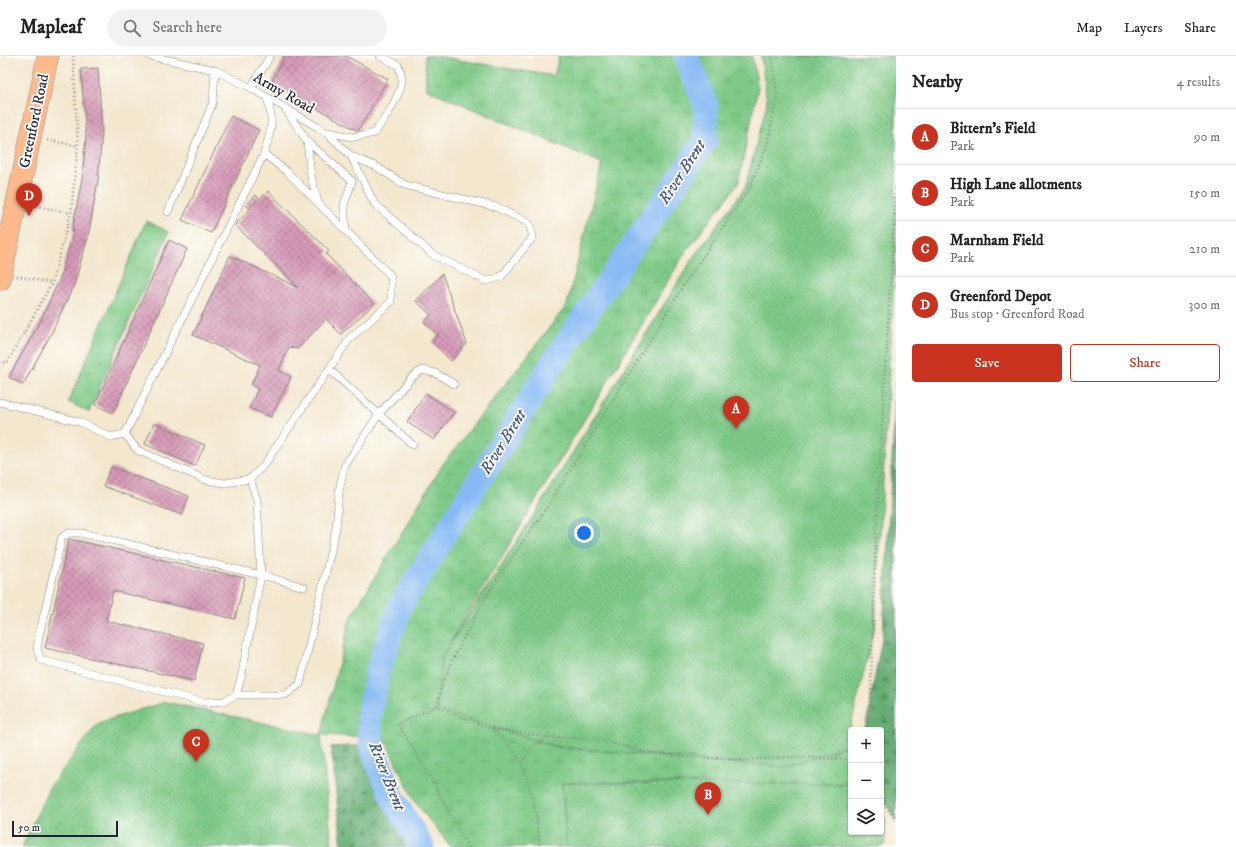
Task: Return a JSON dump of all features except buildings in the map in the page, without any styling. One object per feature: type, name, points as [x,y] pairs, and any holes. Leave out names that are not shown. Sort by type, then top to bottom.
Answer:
[{"type":"main road","name":"Greenford Road","points":[[1,276],[48,56]]},
{"type":"lane","name":"Army Road","points":[[150,56],[215,70],[251,88],[326,132],[351,156]]},
{"type":"lane","points":[[251,88],[270,56]]},
{"type":"lane","points":[[326,132],[353,137],[375,133],[396,101],[402,80],[398,65],[380,56]]},
{"type":"lane","points":[[168,212],[212,102],[215,70]]},
{"type":"lane","points":[[125,434],[264,154],[272,130],[272,115],[267,97]]},
{"type":"lane","points":[[285,108],[307,141],[352,181],[344,205],[346,230]]},
{"type":"lane","points":[[307,141],[311,176],[318,202]]},
{"type":"lane","points":[[125,434],[137,450],[206,480],[225,483],[250,479],[264,465],[350,338],[392,302],[391,276],[318,202],[264,154]]},
{"type":"lane","points":[[351,156],[375,166],[405,185],[496,207],[529,223],[533,236],[501,277],[486,281],[433,255],[374,203],[351,156]]},
{"type":"lane","points":[[329,369],[413,445]]},
{"type":"lane","points":[[304,587],[261,575],[81,533],[69,532],[62,537],[37,649],[41,660],[203,702],[224,701],[236,695],[286,695],[300,684],[336,528],[339,492],[344,466],[379,414],[411,378],[422,370],[435,372],[454,384]]},
{"type":"lane","points":[[0,402],[80,422],[110,437],[125,434]]},
{"type":"lane","points":[[236,695],[241,678],[261,575],[256,500],[250,479]]},
{"type":"path","points":[[0,362],[7,363],[52,283],[71,213],[78,146],[73,56]]},
{"type":"path","points":[[437,706],[450,666],[489,591],[551,501],[685,283],[749,189],[767,145],[777,96],[772,56]]},
{"type":"path","points":[[31,136],[78,146]]},
{"type":"path","points":[[868,727],[870,714],[876,531],[896,184]]},
{"type":"path","points":[[17,202],[71,213]]},
{"type":"path","points":[[1,276],[52,283]]},
{"type":"path","points":[[468,847],[425,768],[398,724],[437,706],[492,729],[550,737],[599,740],[649,753],[742,760],[790,757],[848,759]]},
{"type":"path","points":[[492,729],[508,744],[522,763],[535,807],[540,847]]},
{"type":"path","points":[[522,763],[532,747],[550,737]]},
{"type":"path","points":[[884,804],[896,819]]},
{"type":"green space","points":[[425,56],[435,56],[554,76],[559,56],[752,56],[758,88],[738,184],[686,251],[442,656],[437,709],[558,747],[784,767],[846,746],[848,750],[848,784],[562,783],[567,847],[451,847],[415,802],[384,738],[321,735],[350,619],[443,464],[567,305],[602,163],[426,89]]},
{"type":"green space","points":[[761,56],[896,56],[896,247],[875,626],[851,727],[848,727],[846,746],[784,767],[558,747],[437,710],[442,656],[537,510],[694,256],[745,188],[767,103]]},
{"type":"green space","points":[[146,221],[169,232],[89,412],[68,402]]},
{"type":"green space","points":[[896,382],[896,820],[884,800],[884,727],[866,727],[883,633]]},
{"type":"green space","points":[[165,702],[321,735],[332,847],[22,847],[49,788],[98,723]]},
{"type":"green space","points":[[364,745],[400,827],[416,847],[342,847],[331,747]]},
{"type":"green space","points":[[562,783],[848,784],[848,835],[884,835],[884,816],[885,818],[885,845],[876,847],[567,847]]},
{"type":"waterway","name":"River Brent","points":[[422,847],[393,798],[372,748],[369,717],[377,674],[400,606],[556,358],[705,141],[706,105],[686,56]]},
{"type":"place","name":"Greenford Depot","points":[[29,216]]},
{"type":"place","name":"Bittern's Field","points":[[736,429]]},
{"type":"place","name":"Marnham Field","points":[[196,762]]},
{"type":"place","name":"High Lane allotments","points":[[708,815]]}]
